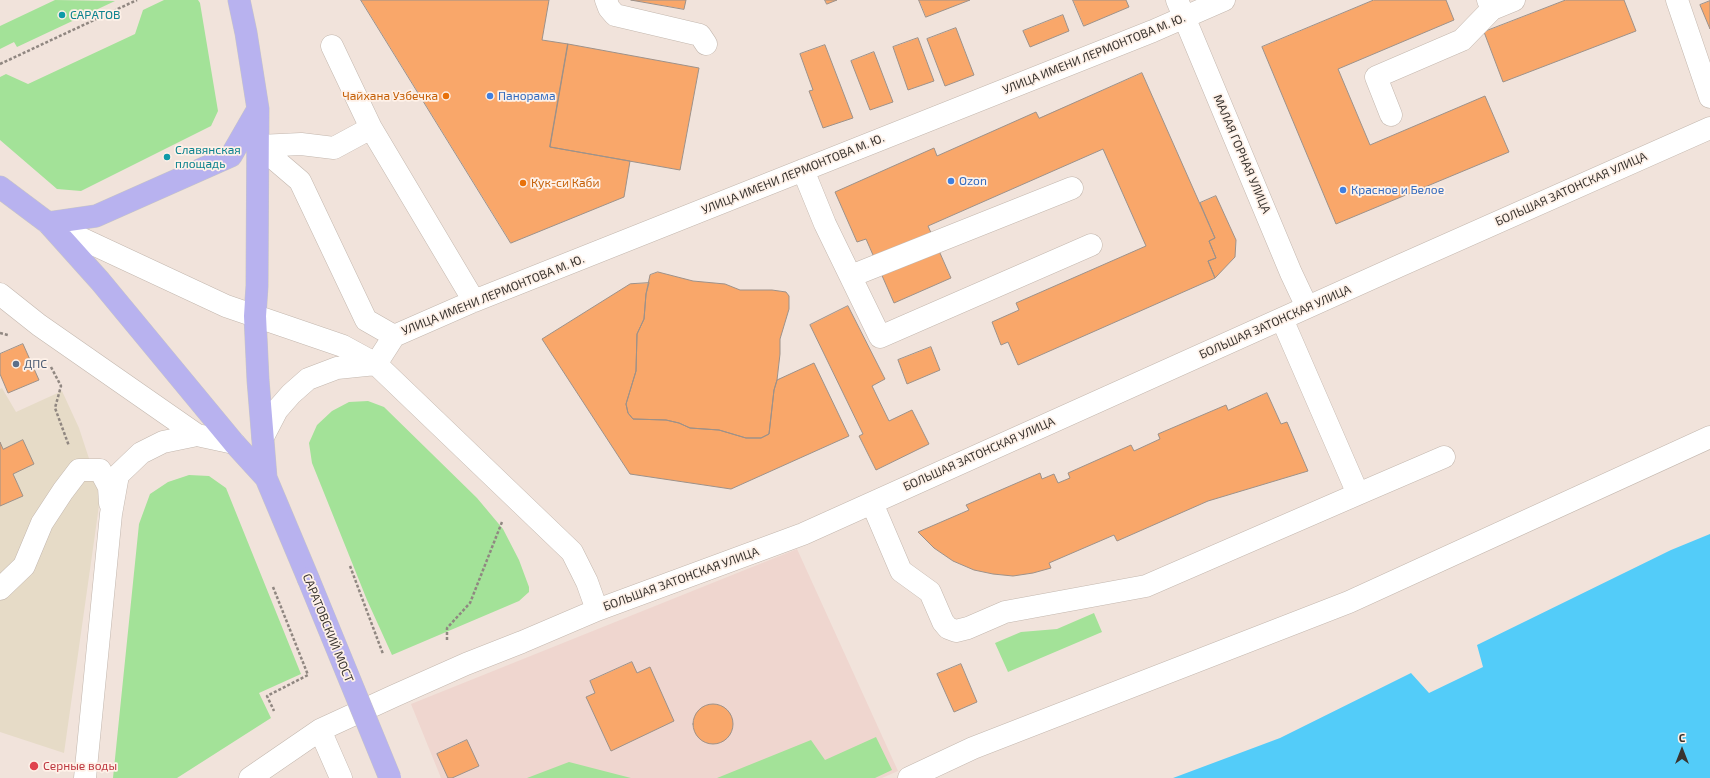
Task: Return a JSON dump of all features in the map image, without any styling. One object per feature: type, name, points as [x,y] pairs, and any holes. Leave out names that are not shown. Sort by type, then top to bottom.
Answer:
[{"type":"main road","points":[[239,0],[246,33],[258,110],[259,146],[256,316],[266,478]]},
{"type":"main road","points":[[48,223],[96,216],[231,156],[258,110]]},
{"type":"main road","points":[[0,187],[48,223],[100,281],[234,444],[266,478]]},
{"type":"main road","name":"САРАТОВСКИЙ МОСТ","points":[[266,478],[390,778]]},
{"type":"street","points":[[606,0],[609,8],[615,15],[700,34],[706,44]]},
{"type":"street","name":"УЛИЦА ИМЕНИ ЛЕРМОНТОВА М. Ю.","points":[[376,364],[394,336],[474,301],[1145,34],[1181,8],[1224,0]]},
{"type":"street","points":[[1391,115],[1376,77],[1462,40],[1490,4],[1514,0]]},
{"type":"street","points":[[1677,0],[1710,97]]},
{"type":"street","name":"МАЛАЯ ГОРНАЯ УЛИЦА","points":[[1181,8],[1291,273],[1307,307]]},
{"type":"street","points":[[332,46],[371,128],[474,301]]},
{"type":"street","points":[[259,146],[301,144],[334,148],[371,128]]},
{"type":"street","name":"БОЛЬШАЯ ЗАТОНСКАЯ УЛИЦА","points":[[250,778],[320,730],[466,664],[597,610],[803,534],[1307,307],[1710,128]]},
{"type":"street","points":[[259,146],[300,181],[366,320],[394,336]]},
{"type":"street","points":[[803,170],[825,224],[880,337],[1090,245]]},
{"type":"street","points":[[851,276],[1072,188]]},
{"type":"street","points":[[48,223],[226,306],[343,346],[376,364],[572,552],[587,582],[597,610]]},
{"type":"street","points":[[2,301],[197,435],[234,444]]},
{"type":"street","points":[[1282,319],[1358,494]]},
{"type":"street","points":[[263,437],[277,410],[291,394],[308,379],[337,368],[376,364]]},
{"type":"street","points":[[85,778],[111,514],[118,475],[141,453],[163,442],[197,435]]},
{"type":"street","points":[[908,778],[973,748],[1348,602],[1710,438]]},
{"type":"street","points":[[872,503],[901,571],[930,592],[943,622],[948,628],[956,631],[968,628],[1005,612],[1146,586],[1444,457]]},
{"type":"street","points":[[0,589],[24,566],[42,523],[62,491],[79,470],[100,470],[109,487],[111,514]]},
{"type":"street","points":[[320,730],[341,778]]},
{"type":"path","points":[[0,64],[137,0]]},
{"type":"path","points":[[48,361],[61,386],[55,408],[79,470]]},
{"type":"path","points":[[448,640],[447,628],[470,603],[505,516]]},
{"type":"path","points":[[350,566],[383,654]]},
{"type":"path","points":[[273,587],[308,675],[267,696],[274,711]]},
{"type":"shaded area","points":[[2,388],[16,412],[62,391],[79,428],[97,483],[99,505],[64,753],[0,732],[0,389]]},
{"type":"shaded area","points":[[797,549],[898,771],[882,778],[441,778],[411,704]]},
{"type":"green space","points":[[55,0],[115,1],[17,47],[14,42],[0,49],[0,26]]},
{"type":"green space","points":[[164,0],[198,0],[200,3],[218,111],[211,126],[81,191],[57,189],[0,140],[0,77],[6,74],[28,84],[135,34],[143,10]]},
{"type":"green space","points":[[368,401],[384,407],[477,498],[503,529],[519,560],[529,587],[529,592],[519,601],[392,655],[367,600],[312,463],[309,443],[317,425],[332,411],[349,402]]},
{"type":"green space","points":[[189,475],[209,476],[226,488],[301,674],[259,693],[271,718],[177,778],[113,778],[139,524],[150,494],[168,482]]},
{"type":"green space","points":[[1094,613],[1102,632],[1008,672],[995,643],[1021,632],[1057,629]]},
{"type":"green space","points":[[876,737],[892,770],[875,778],[717,778],[811,740],[825,760]]},
{"type":"green space","points":[[569,762],[631,778],[527,778]]},
{"type":"water","points":[[1710,534],[1710,778],[1173,778],[1280,738],[1411,673],[1429,693],[1483,667],[1477,645],[1671,550]]},
{"type":"building","name":"Панорама","points":[[361,0],[549,0],[542,40],[568,44],[550,147],[630,161],[624,197],[511,243]]},
{"type":"building","points":[[631,0],[686,0],[684,9]]},
{"type":"building","points":[[825,0],[837,0],[827,4]]},
{"type":"building","points":[[919,0],[970,0],[926,17]]},
{"type":"building","points":[[1073,0],[1126,0],[1129,7],[1084,26]]},
{"type":"building","points":[[1374,0],[1446,0],[1454,20],[1338,69],[1370,145],[1485,96],[1509,152],[1336,224],[1262,47]]},
{"type":"building","points":[[1566,0],[1624,0],[1636,31],[1503,82],[1484,32]]},
{"type":"building","points":[[1710,1],[1710,29],[1700,5]]},
{"type":"building","points":[[1063,15],[1069,31],[1030,47],[1023,31]]},
{"type":"building","points":[[956,28],[974,75],[945,86],[927,39]]},
{"type":"building","points":[[918,38],[934,81],[908,90],[893,47]]},
{"type":"building","points":[[568,44],[699,68],[680,170],[550,147]]},
{"type":"building","points":[[825,45],[853,118],[823,128],[809,91],[813,90],[800,54]]},
{"type":"building","points":[[874,52],[893,102],[870,110],[851,61]]},
{"type":"building","points":[[1142,73],[1215,238],[1209,241],[1216,258],[1208,261],[1215,278],[1018,365],[1008,342],[1001,345],[992,322],[1019,310],[1016,303],[1146,246],[1103,149],[928,226],[951,278],[894,303],[866,239],[857,242],[835,192],[934,148],[937,156],[1036,112],[1039,118]]},
{"type":"building","points":[[1216,196],[1236,240],[1235,257],[1215,278],[1208,261],[1216,258],[1209,241],[1215,238],[1200,203]]},
{"type":"building","points":[[658,272],[693,281],[725,284],[740,290],[772,290],[786,292],[789,296],[789,309],[780,339],[777,380],[774,390],[769,434],[761,438],[746,438],[719,430],[690,428],[679,423],[666,420],[633,419],[628,413],[626,404],[636,371],[637,334],[644,319],[646,294],[650,275]]},
{"type":"building","points":[[649,283],[646,294],[644,319],[637,334],[636,371],[626,404],[628,413],[633,419],[666,420],[679,423],[690,428],[719,430],[746,438],[761,438],[769,434],[774,390],[777,380],[814,363],[849,436],[731,489],[630,474],[542,339],[630,284]]},
{"type":"building","points":[[848,306],[885,379],[872,386],[889,421],[912,410],[929,444],[876,470],[859,436],[863,434],[810,325]]},
{"type":"building","name":"ДПС","points":[[23,344],[39,380],[8,393],[0,374],[0,354]]},
{"type":"building","points":[[931,347],[940,370],[907,384],[898,360]]},
{"type":"building","points":[[1267,393],[1281,424],[1287,422],[1308,471],[1208,501],[1117,541],[1114,535],[1049,563],[1051,568],[1033,573],[1013,576],[974,570],[953,561],[934,548],[918,532],[969,510],[966,505],[1040,473],[1042,479],[1054,474],[1058,483],[1070,478],[1068,473],[1131,445],[1134,451],[1160,439],[1158,434],[1226,405],[1228,410]]},
{"type":"building","points":[[23,440],[34,464],[13,474],[23,496],[0,506],[0,442],[3,449]]},
{"type":"building","points":[[632,662],[637,673],[650,667],[674,721],[611,751],[586,697],[595,693],[590,681]]},
{"type":"building","points":[[961,664],[977,702],[954,712],[937,674]]},
{"type":"building","points":[[717,704],[724,707],[730,713],[733,724],[732,732],[724,741],[717,744],[709,744],[702,741],[694,732],[693,720],[696,713],[705,705]]},
{"type":"building","points":[[467,740],[479,766],[452,778],[448,778],[437,754]]},
{"type":"place","name":"САРАТОВ","points":[[62,15]]},
{"type":"place","name":"Чайхана Узбечка","points":[[446,96]]},
{"type":"place","name":"Панорама","points":[[490,96]]},
{"type":"place","name":"Славянская площадь","points":[[167,157]]},
{"type":"place","name":"Ozon","points":[[951,181]]},
{"type":"place","name":"Кук-си Каби","points":[[523,183]]},
{"type":"place","name":"Красное и Белое","points":[[1343,190]]},
{"type":"place","name":"ДПС","points":[[16,364]]},
{"type":"place","name":"Серные воды","points":[[34,766]]}]
